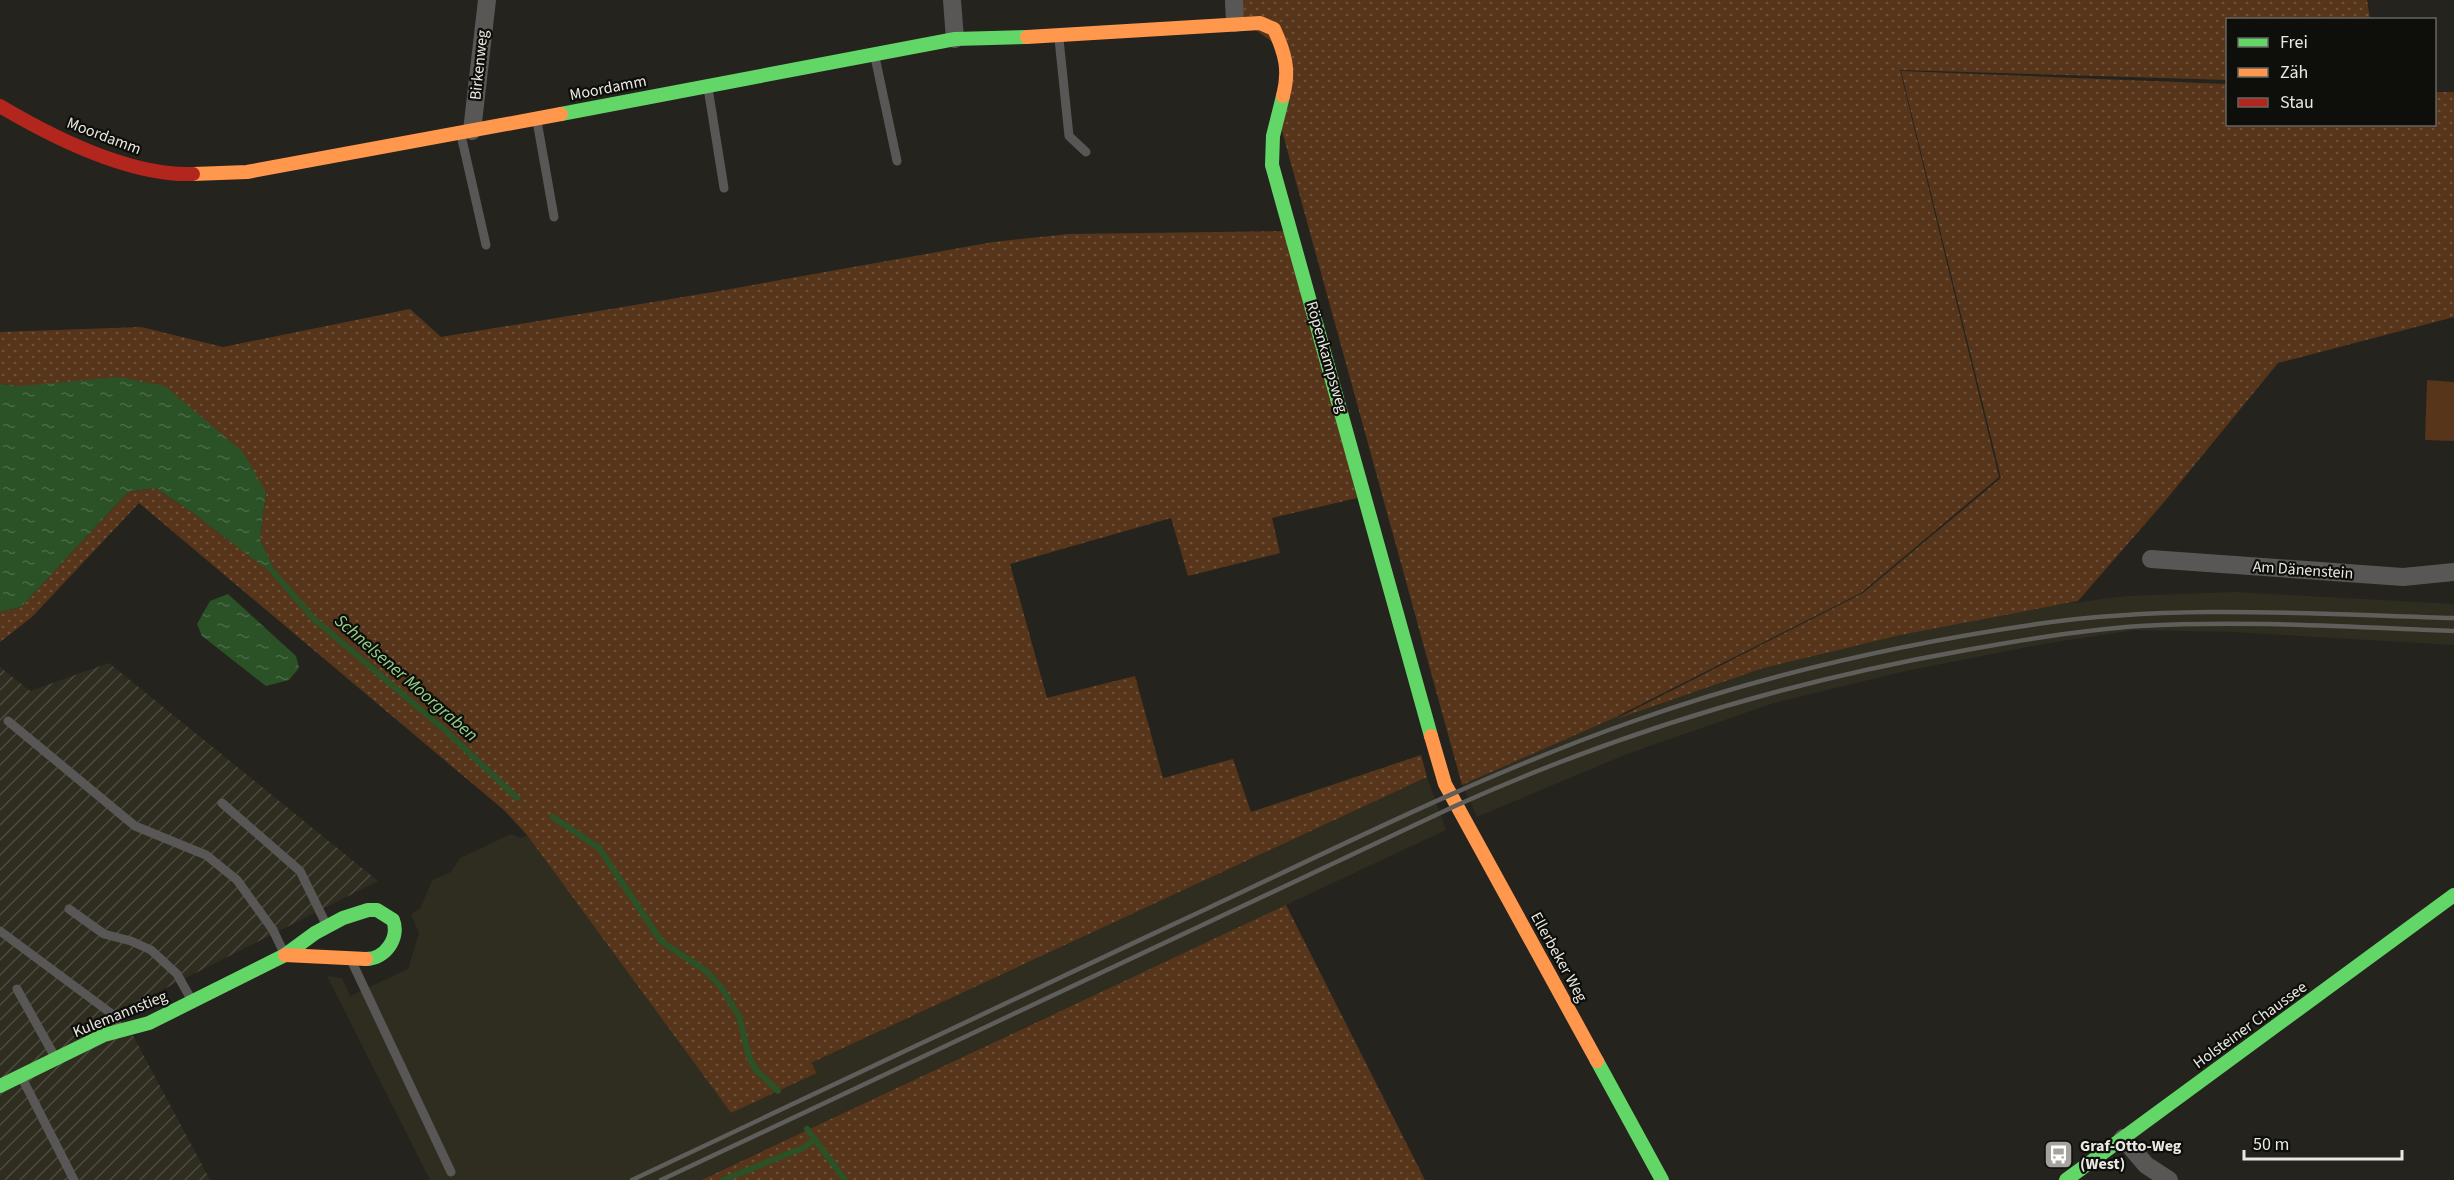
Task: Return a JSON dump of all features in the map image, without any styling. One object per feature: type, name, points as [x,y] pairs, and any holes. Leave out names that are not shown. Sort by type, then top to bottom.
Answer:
[{"type":"street","name":"Birkenweg","points":[[466,132],[487,0]]},
{"type":"street","points":[[952,0],[955,39]]},
{"type":"street","points":[[1234,0],[1235,23]]},
{"type":"street","name":"Moordamm","points":[[0,106],[31,124],[112,159],[148,169],[182,174],[247,172],[955,39],[1058,36],[1235,23]]},
{"type":"street","name":"Röpenkampsweg","points":[[1235,23],[1260,23],[1274,29],[1287,59],[1287,81],[1274,136],[1272,165],[1435,747]]},
{"type":"street","name":"Am Dänenstein","points":[[2151,559],[2403,577],[2454,572]]},
{"type":"street","name":"Ellerbeker Weg","points":[[1435,747],[1445,784],[1455,806],[1662,1180]]},
{"type":"street","name":"Holsteiner Chaussee","points":[[2066,1180],[2454,896]]},
{"type":"street","name":"Kulemannstieg","points":[[0,1086],[121,1030],[149,1023],[285,955],[300,941],[360,912],[371,910],[384,914],[391,921],[395,930],[395,939],[391,947],[382,955],[370,959],[285,955]]},
{"type":"street","points":[[2123,1138],[2146,1165],[2169,1180]]},
{"type":"lane","points":[[1058,36],[1069,136],[1086,152]]},
{"type":"lane","points":[[875,55],[897,161]]},
{"type":"lane","points":[[708,86],[724,188]]},
{"type":"lane","points":[[536,119],[554,217]]},
{"type":"lane","points":[[466,132],[486,245]]},
{"type":"lane","points":[[8,721],[135,826],[206,855],[237,880],[273,930],[285,955]]},
{"type":"lane","points":[[222,803],[300,872],[327,927]]},
{"type":"lane","points":[[69,909],[104,934],[131,941],[151,950],[177,974],[192,1001]]},
{"type":"lane","points":[[0,931],[112,1014],[121,1030]]},
{"type":"lane","points":[[351,959],[451,1172]]},
{"type":"lane","points":[[16,989],[56,1059]]},
{"type":"lane","points":[[21,1076],[74,1180]]},
{"type":"shaded area","points":[[1226,0],[2367,0],[2370,18],[2226,18],[2226,80],[1900,70],[1999,477],[1861,593],[1614,718],[1462,785],[1282,131],[1289,54],[1225,8]]},
{"type":"shaded area","points":[[1901,71],[2226,84],[2226,126],[2436,126],[2436,92],[2454,92],[2454,317],[2278,363],[2165,501],[2078,601],[1900,635],[1763,668],[1616,719],[1863,593],[2001,478]]},
{"type":"shaded area","points":[[1290,231],[1357,498],[1272,518],[1280,553],[1188,576],[1171,518],[1010,564],[1047,698],[1135,676],[1163,778],[1233,759],[1251,812],[1421,755],[1427,777],[811,1063],[817,1073],[731,1113],[527,835],[505,811],[139,503],[32,617],[0,642],[0,612],[21,607],[128,492],[155,488],[189,510],[277,577],[260,539],[266,492],[20,386],[0,384],[0,332],[141,327],[223,347],[410,309],[441,337],[725,290],[993,242],[1069,234]]},
{"type":"shaded area","points":[[2427,380],[2454,382],[2454,441],[2425,440]]},
{"type":"shaded area","points":[[2234,592],[2454,604],[2454,645],[2232,632],[2136,630],[2043,644],[1906,671],[1774,703],[1627,754],[1477,817],[1462,785],[1614,718],[1761,668],[1899,634],[2032,608],[2127,596]]},
{"type":"shaded area","points":[[109,663],[378,881],[120,1011],[210,1180],[0,1180],[0,667],[30,691]]},
{"type":"shaded area","points":[[1427,777],[1446,830],[700,1180],[430,1180],[327,976],[342,978],[350,996],[408,969],[419,933],[411,914],[420,909],[432,880],[451,872],[460,858],[511,834],[521,838],[527,835],[731,1113],[817,1073],[811,1063]]},
{"type":"shaded area","points":[[1286,905],[1425,1180],[701,1180]]},
{"type":"water","points":[[118,377],[165,386],[243,452],[266,492],[260,539],[278,578],[189,510],[155,488],[128,492],[21,607],[0,612],[0,384],[20,386]]},
{"type":"water","points":[[228,594],[296,656],[299,668],[289,680],[266,686],[202,636],[197,624],[210,601]]},
{"type":"waterway","name":"Schnelsener Moorgraben","points":[[274,573],[314,619],[446,731],[517,798]]},
{"type":"waterway","name":"Schnelsener Moorgraben","points":[[553,817],[599,848],[661,941],[706,971],[721,987],[739,1016],[749,1057],[756,1070],[778,1091]]},
{"type":"waterway","points":[[807,1129],[845,1180]]},
{"type":"waterway","points":[[723,1180],[805,1147],[815,1139]]},
{"type":"railway","points":[[632,1180],[1362,835],[1522,764],[1680,705],[1781,676],[1882,651],[1985,632],[2089,618],[2193,612],[2454,618]]},
{"type":"railway","points":[[661,1180],[1455,806],[1578,755],[1703,713],[1767,694],[1896,664],[2005,643],[2095,630],[2179,624],[2218,624],[2454,631]]},
{"type":"traffic: fast","points":[[561,114],[955,39],[1027,37]]},
{"type":"traffic: fast","points":[[1283,96],[1273,136],[1272,165],[1431,736]]},
{"type":"traffic: fast","points":[[2066,1180],[2454,895]]},
{"type":"traffic: fast","points":[[0,1086],[104,1035],[149,1023],[285,955],[315,933],[343,918],[368,910],[377,910],[393,920],[395,927],[393,940],[385,951],[366,959]]},
{"type":"traffic: fast","points":[[1597,1061],[1662,1180]]},
{"type":"traffic: slow","points":[[1027,37],[1260,23],[1274,29],[1281,46],[1286,70],[1283,96]]},
{"type":"traffic: slow","points":[[193,174],[247,172],[561,114]]},
{"type":"traffic: slow","points":[[1431,736],[1445,784],[1597,1061]]},
{"type":"traffic: slow","points":[[285,955],[366,959]]},
{"type":"traffic: jam","points":[[0,106],[68,142],[118,162],[143,169],[193,174]]},
{"type":"place","name":"Graf-Otto-Weg (West)","points":[[2059,1155]]}]
